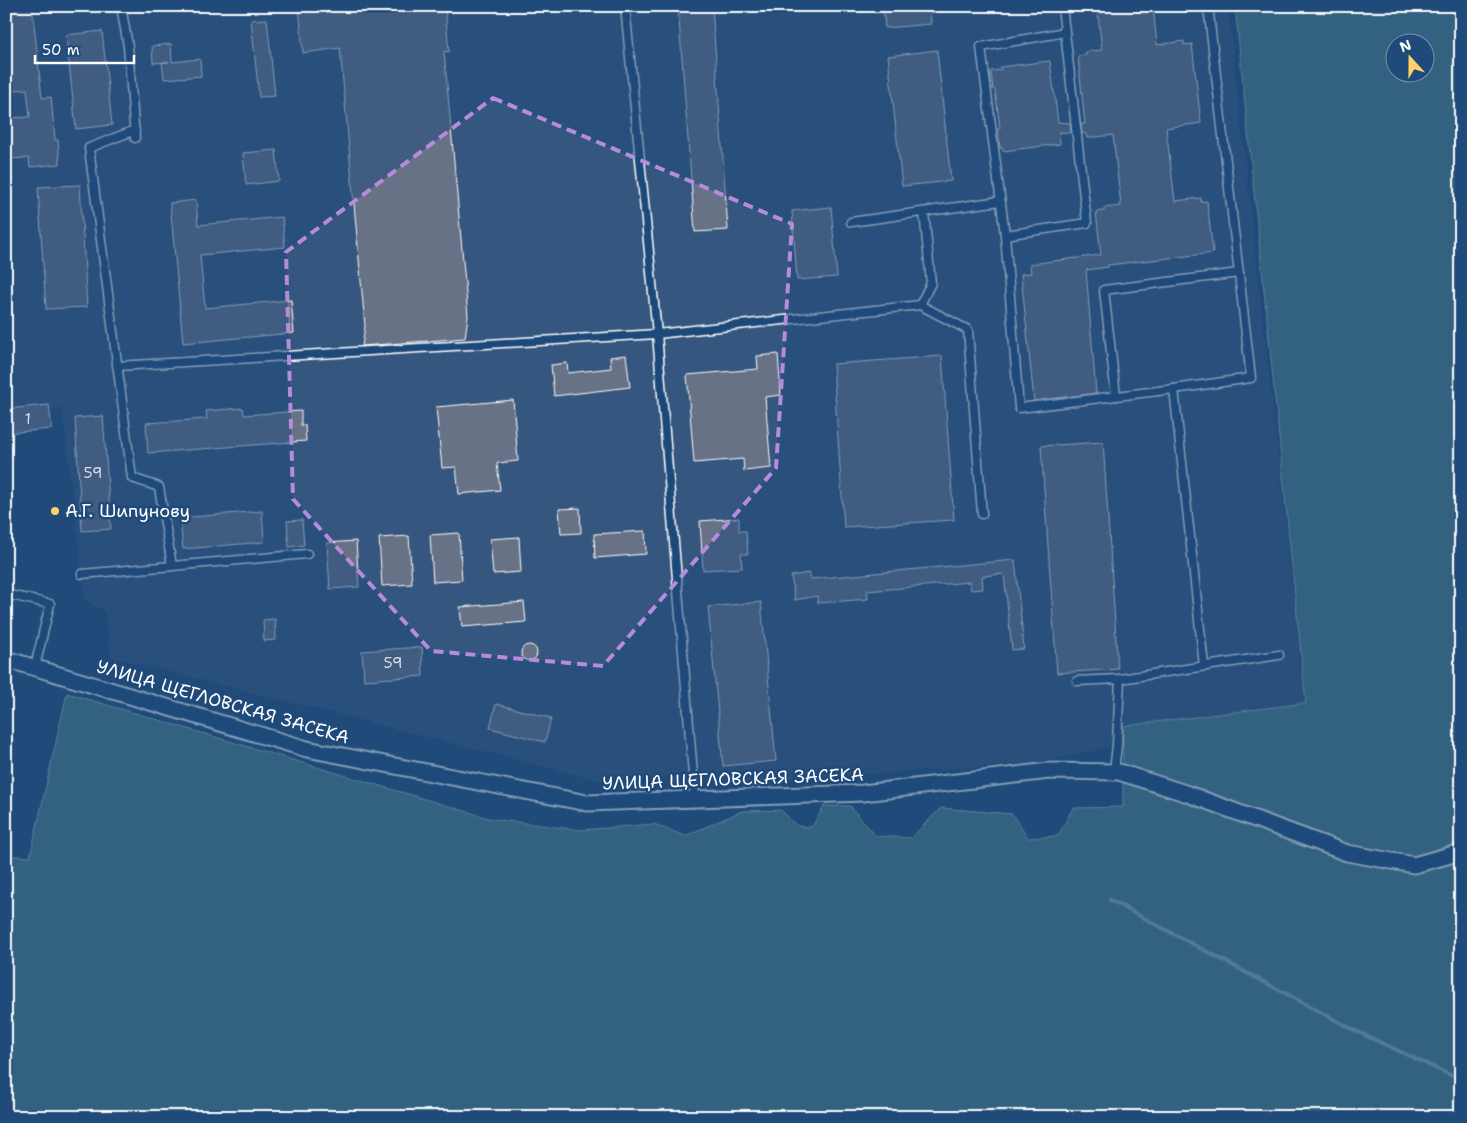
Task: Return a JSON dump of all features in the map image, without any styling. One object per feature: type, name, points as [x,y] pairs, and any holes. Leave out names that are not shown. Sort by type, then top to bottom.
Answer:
[{"type":"street","name":"УЛИЦА ЩЕГЛОВСКАЯ ЗАСЕКА","points":[[14,664],[35,667],[308,749],[587,803],[863,793],[1049,771],[1119,772],[1188,794],[1347,853],[1414,865],[1461,852]]},
{"type":"lane","points":[[121,6],[128,46],[135,134],[89,148],[132,478],[159,486],[172,566]]},
{"type":"lane","points":[[625,6],[657,334],[695,799]]},
{"type":"lane","points":[[1004,234],[1087,223],[1062,6]]},
{"type":"lane","points":[[1065,32],[980,47],[1004,234],[1019,408],[1174,390],[1250,378],[1208,6]]},
{"type":"lane","points":[[851,222],[1000,201]]},
{"type":"lane","points":[[920,305],[931,283],[924,212]]},
{"type":"lane","points":[[1116,396],[1104,290],[1239,273]]},
{"type":"lane","points":[[117,366],[657,334],[920,305],[968,330],[982,514]]},
{"type":"lane","points":[[1174,390],[1204,666]]},
{"type":"lane","points":[[82,574],[307,554]]},
{"type":"lane","points":[[6,594],[50,604],[35,667]]},
{"type":"lane","points":[[1076,681],[1120,679],[1279,655]]},
{"type":"lane","points":[[1114,772],[1120,679]]},
{"type":"highlighted area","points":[[493,98],[792,224],[776,468],[603,666],[431,651],[293,499],[286,252]]},
{"type":"shaded area","points":[[6,6],[1228,6],[1306,703],[1038,763],[713,785],[703,773],[609,783],[111,657],[104,611],[85,600],[62,408],[6,413]]},
{"type":"green space","points":[[1235,6],[1461,6],[1461,1117],[6,1117],[6,855],[30,857],[67,693],[492,819],[581,830],[654,824],[685,836],[742,811],[781,810],[797,826],[812,827],[824,806],[850,806],[876,836],[911,838],[941,808],[1012,814],[1028,838],[1058,836],[1073,808],[1123,807],[1123,726],[1306,703]]},
{"type":"building","points":[[6,6],[32,6],[42,98],[51,97],[55,140],[58,140],[60,164],[30,167],[29,158],[6,159],[6,118],[30,117],[27,89],[6,91]]},
{"type":"building","points":[[299,6],[445,6],[449,52],[444,51],[468,316],[465,338],[362,346],[365,326],[340,48],[303,53]]},
{"type":"building","points":[[678,6],[712,6],[728,230],[695,232]]},
{"type":"building","points":[[883,6],[930,6],[931,24],[885,28]]},
{"type":"building","points":[[1097,6],[1153,6],[1157,45],[1184,41],[1184,45],[1192,44],[1201,123],[1166,128],[1175,201],[1201,198],[1201,202],[1207,201],[1213,253],[1108,265],[1108,267],[1086,270],[1096,393],[1034,401],[1021,274],[1031,273],[1030,264],[1101,255],[1096,212],[1104,211],[1104,208],[1121,206],[1113,135],[1087,138],[1086,134],[1082,133],[1081,124],[1085,124],[1078,56],[1086,55],[1086,52],[1102,50]]},
{"type":"building","points":[[267,19],[275,96],[259,97],[251,20]]},
{"type":"building","points":[[102,31],[112,125],[76,129],[66,35]]},
{"type":"building","points":[[171,44],[172,62],[200,59],[201,76],[164,79],[162,62],[153,63],[152,46]]},
{"type":"building","points":[[937,50],[951,181],[902,186],[888,56]]},
{"type":"building","points":[[1050,61],[1058,122],[1070,123],[1071,133],[1059,132],[1060,144],[1003,151],[1003,148],[1000,148],[998,128],[1000,128],[991,71],[1001,70],[1000,67]]},
{"type":"building","points":[[276,150],[279,181],[246,185],[243,153]]},
{"type":"building","points":[[80,185],[87,307],[46,309],[38,187]]},
{"type":"building","points":[[196,200],[198,225],[282,217],[285,247],[200,255],[205,308],[291,300],[294,333],[183,343],[170,203]]},
{"type":"building","points":[[831,207],[837,277],[797,280],[792,211]]},
{"type":"building","points":[[778,354],[781,395],[765,397],[771,468],[744,471],[743,459],[694,463],[687,375],[758,369],[757,356]]},
{"type":"building","points":[[626,355],[630,387],[554,396],[551,365],[567,363],[568,373],[611,368],[610,357]]},
{"type":"building","points":[[942,356],[954,520],[844,527],[833,364]]},
{"type":"building","points":[[513,400],[518,461],[497,463],[500,490],[459,494],[456,467],[442,468],[436,407]]},
{"type":"building","points":[[49,405],[52,429],[6,433],[6,409]]},
{"type":"building","points":[[243,408],[244,415],[301,411],[301,425],[305,425],[306,441],[148,453],[146,423],[207,419],[206,411]]},
{"type":"building","points":[[103,416],[111,529],[82,531],[75,418]]},
{"type":"building","points":[[1103,442],[1118,669],[1057,673],[1041,446]]},
{"type":"building","points":[[580,508],[581,533],[561,534],[559,509]]},
{"type":"building","points":[[262,511],[264,542],[183,549],[180,518]]},
{"type":"building","points":[[739,518],[739,531],[746,531],[748,554],[741,554],[742,568],[703,570],[700,521]]},
{"type":"building","points":[[302,520],[304,545],[289,547],[287,521]]},
{"type":"building","points":[[645,531],[646,554],[595,558],[594,534]]},
{"type":"building","points":[[459,533],[462,580],[433,582],[430,535]]},
{"type":"building","points":[[409,536],[412,584],[382,586],[379,538]]},
{"type":"building","points":[[519,537],[521,572],[493,574],[490,539]]},
{"type":"building","points":[[356,541],[359,587],[330,589],[327,543]]},
{"type":"building","points":[[1015,560],[1024,649],[1012,650],[1004,574],[982,576],[983,589],[971,590],[970,582],[867,591],[868,599],[818,603],[817,596],[795,600],[791,576],[809,573],[811,579]]},
{"type":"building","points":[[524,602],[526,622],[462,627],[460,607]]},
{"type":"building","points":[[761,602],[776,761],[723,766],[708,607]]},
{"type":"building","points":[[275,619],[276,640],[264,641],[263,620]]},
{"type":"building","points":[[526,645],[532,645],[537,650],[535,659],[526,661],[521,656],[521,650]]},
{"type":"building","points":[[422,647],[423,676],[364,680],[362,651]]},
{"type":"building","points":[[496,704],[551,718],[545,742],[490,728]]},
{"type":"waterway","points":[[1110,900],[1356,1031],[1461,1080]]},
{"type":"place","name":"А.Г. Шипунову","points":[[55,511]]}]
